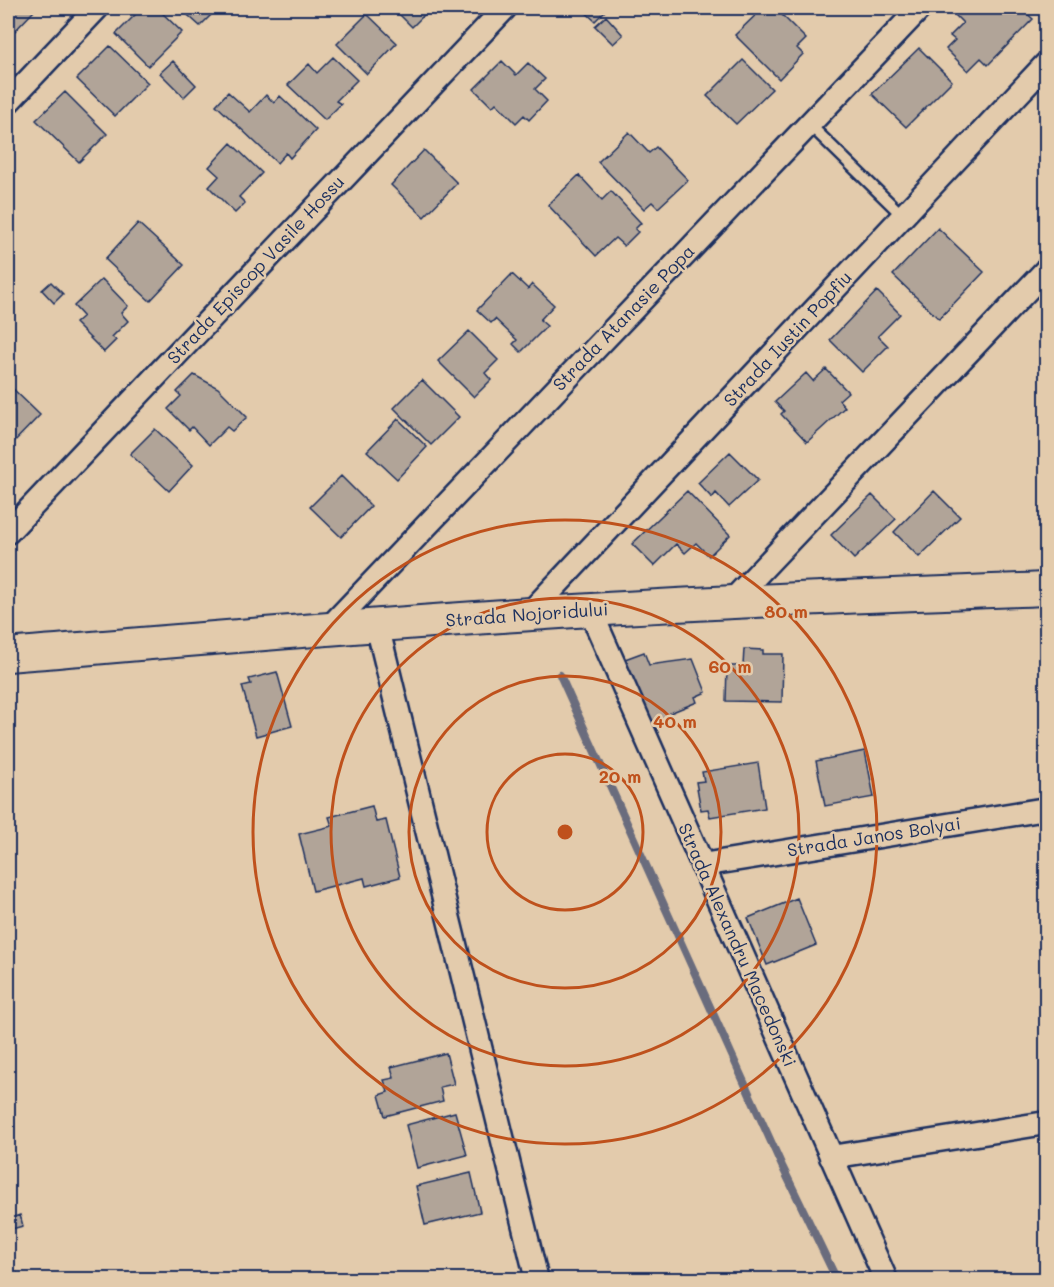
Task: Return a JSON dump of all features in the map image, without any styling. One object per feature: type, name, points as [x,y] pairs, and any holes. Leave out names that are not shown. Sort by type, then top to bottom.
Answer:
[{"type":"main road","name":"Strada Nojoridului","points":[[8,655],[590,610],[1047,589]]},
{"type":"street","points":[[8,102],[97,8]]},
{"type":"street","name":"Strada Episcop Vasile Hossu","points":[[8,532],[505,8]]},
{"type":"street","name":"Strada Atanasie Popa","points":[[328,629],[920,8]]},
{"type":"street","name":"Strada Iustin Popfiu","points":[[529,614],[1047,64]]},
{"type":"street","points":[[731,602],[1047,270]]},
{"type":"street","name":"Strada Alexandru Macedonski","points":[[590,610],[886,1280]]},
{"type":"street","points":[[378,625],[537,1280]]},
{"type":"street","name":"Strada Janos Bolyai","points":[[702,865],[1047,810]]},
{"type":"street","points":[[831,1157],[1047,1123]]},
{"type":"lane","points":[[809,124],[903,216]]},
{"type":"building","points":[[8,8],[29,8],[34,11],[11,35],[8,31]]},
{"type":"building","points":[[142,8],[157,8],[182,32],[148,66],[116,34]]},
{"type":"building","points":[[180,8],[218,8],[200,26]]},
{"type":"building","points":[[393,8],[431,8],[412,27]]},
{"type":"building","points":[[581,8],[608,8],[595,21]]},
{"type":"building","points":[[763,8],[775,8],[806,39],[797,48],[803,54],[779,79],[735,35]]},
{"type":"building","points":[[962,8],[1021,8],[1033,19],[988,65],[981,58],[968,71],[946,49],[955,40],[950,36],[963,23],[955,15]]},
{"type":"building","points":[[367,14],[397,43],[367,74],[337,44]]},
{"type":"building","points":[[606,16],[623,35],[613,44],[595,26]]},
{"type":"building","points":[[110,46],[148,83],[115,116],[77,79]]},
{"type":"building","points":[[919,48],[952,81],[906,127],[872,94]]},
{"type":"building","points":[[333,57],[357,80],[336,101],[341,104],[325,120],[288,85],[309,64],[317,73]]},
{"type":"building","points":[[743,60],[772,89],[736,124],[707,96]]},
{"type":"building","points":[[173,61],[196,85],[184,97],[160,73]]},
{"type":"building","points":[[502,61],[516,75],[528,63],[545,79],[535,89],[547,101],[529,120],[524,115],[516,123],[496,103],[492,107],[474,89]]},
{"type":"building","points":[[65,92],[107,134],[79,162],[36,120]]},
{"type":"building","points":[[228,92],[250,112],[266,95],[274,103],[280,96],[316,130],[290,158],[286,153],[277,163],[216,105]]},
{"type":"building","points":[[629,132],[649,153],[656,147],[688,180],[658,208],[652,202],[644,209],[598,162]]},
{"type":"building","points":[[231,143],[262,173],[239,197],[245,203],[235,213],[209,187],[219,176],[209,167]]},
{"type":"building","points":[[424,150],[457,183],[424,217],[391,185]]},
{"type":"building","points":[[579,175],[602,200],[611,191],[641,223],[635,229],[638,232],[624,246],[615,238],[596,256],[548,205]]},
{"type":"building","points":[[138,223],[184,265],[150,301],[105,259]]},
{"type":"building","points":[[938,228],[984,272],[939,319],[893,275]]},
{"type":"building","points":[[512,274],[528,289],[532,284],[554,305],[540,320],[547,326],[521,352],[513,344],[517,340],[495,319],[491,323],[477,310]]},
{"type":"building","points":[[102,279],[128,306],[121,313],[128,321],[112,337],[116,340],[104,352],[75,323],[83,316],[74,306]]},
{"type":"building","points":[[51,282],[63,294],[54,303],[42,290]]},
{"type":"building","points":[[877,291],[900,314],[878,336],[888,346],[862,372],[830,340]]},
{"type":"building","points":[[469,331],[498,360],[485,373],[491,380],[474,397],[438,361]]},
{"type":"building","points":[[826,369],[848,392],[839,400],[845,407],[807,442],[781,414],[784,411],[775,402],[806,373],[813,381]]},
{"type":"building","points":[[194,375],[218,388],[247,417],[232,431],[227,427],[209,445],[192,427],[189,430],[168,409],[181,396],[177,392]]},
{"type":"building","points":[[422,380],[459,417],[431,445],[394,408]]},
{"type":"building","points":[[8,384],[40,415],[10,446],[8,444]]},
{"type":"building","points":[[398,419],[427,447],[397,479],[367,451]]},
{"type":"building","points":[[155,429],[193,465],[169,491],[130,454]]},
{"type":"building","points":[[730,452],[758,480],[729,507],[716,493],[712,498],[698,483]]},
{"type":"building","points":[[341,476],[371,506],[341,537],[310,507]]},
{"type":"building","points":[[687,491],[730,535],[709,556],[696,543],[685,553],[676,544],[654,566],[632,544]]},
{"type":"building","points":[[934,491],[960,517],[919,557],[894,532]]},
{"type":"building","points":[[872,495],[896,519],[854,559],[831,535]]},
{"type":"building","points":[[744,649],[763,650],[763,654],[783,654],[782,702],[726,701],[727,666],[743,666]]},
{"type":"building","points":[[644,652],[649,665],[693,659],[706,692],[695,697],[697,702],[670,713],[671,717],[650,725],[625,659]]},
{"type":"building","points":[[277,672],[292,726],[256,736],[242,686],[251,684],[249,679]]},
{"type":"building","points":[[865,751],[874,797],[825,806],[816,761]]},
{"type":"building","points":[[758,763],[765,808],[710,817],[708,809],[701,810],[696,782],[704,781],[702,772]]},
{"type":"building","points":[[372,806],[376,822],[386,820],[400,877],[366,886],[364,878],[313,891],[299,834],[332,826],[329,817]]},
{"type":"building","points":[[797,898],[816,945],[767,965],[748,918]]},
{"type":"building","points":[[446,1053],[454,1084],[440,1087],[443,1101],[385,1116],[379,1095],[388,1092],[384,1080],[394,1078],[391,1067]]},
{"type":"building","points":[[455,1112],[467,1155],[417,1168],[406,1125]]},
{"type":"building","points":[[471,1173],[480,1212],[425,1225],[416,1186]]},
{"type":"building","points":[[20,1215],[23,1226],[8,1230],[8,1219]]},
{"type":"building","points":[[16,1272],[18,1280],[8,1280],[8,1274]]},
{"type":"waterway","points":[[560,675],[782,1166],[837,1280]]}]
